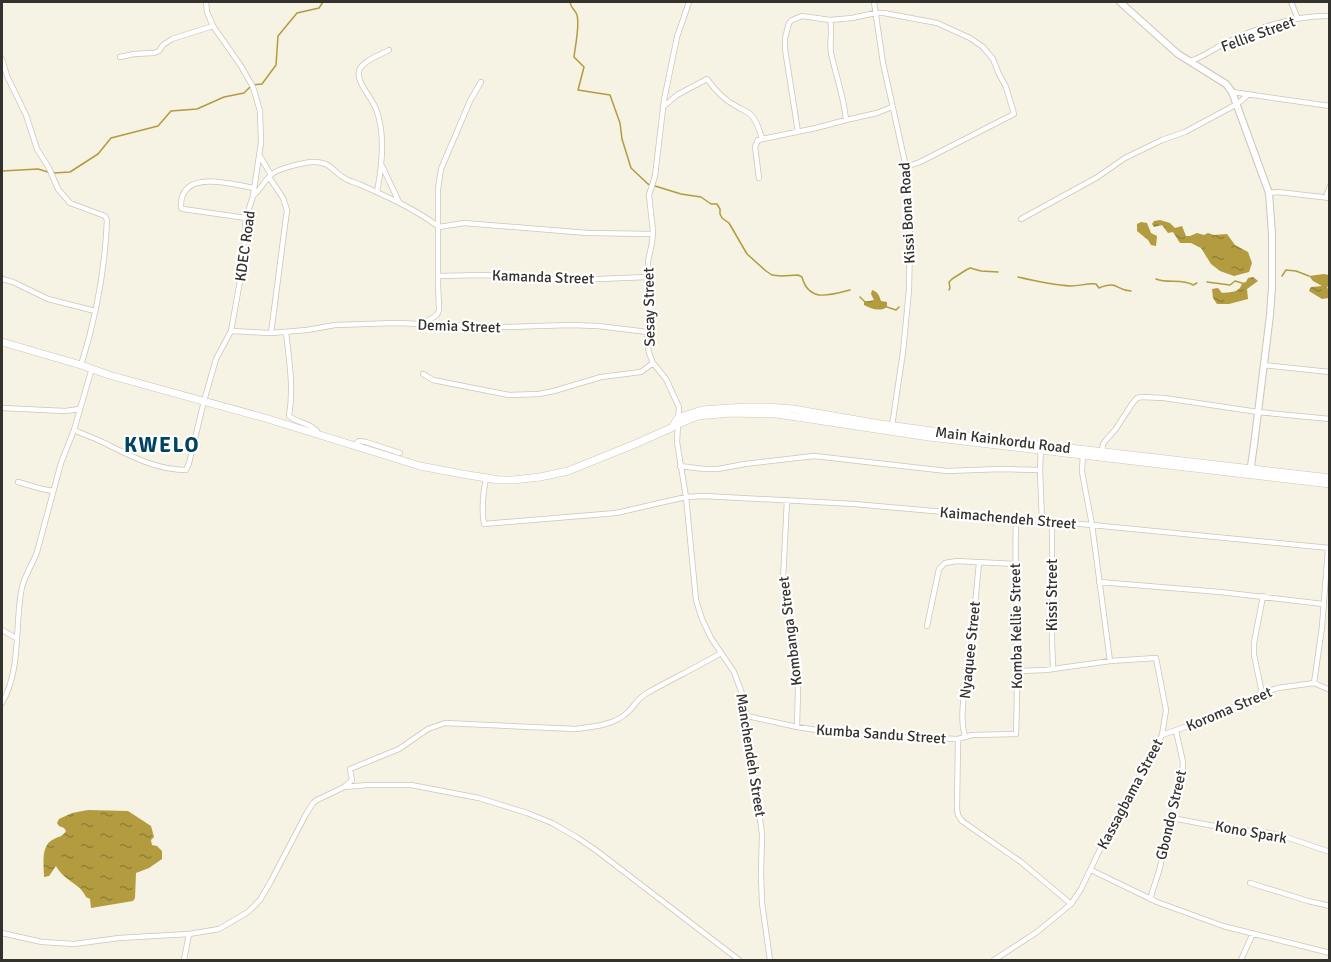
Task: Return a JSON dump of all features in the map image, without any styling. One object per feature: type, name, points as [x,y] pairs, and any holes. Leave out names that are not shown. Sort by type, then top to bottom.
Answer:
[{"type":"main road","points":[[1120,2],[1188,61],[1226,84],[1237,104],[1269,193],[1272,287],[1250,471]]},
{"type":"main road","points":[[2,342],[420,465],[486,478],[513,480],[568,471],[671,428],[678,421],[716,414],[762,413],[792,413],[929,434],[1297,477],[1329,478]]},
{"type":"main road","name":"Main Kainkordu Road","points":[[879,427],[892,426],[929,434]]},
{"type":"main road","name":"Main Kainkordu Road","points":[[1084,452],[1102,452],[1150,460]]},
{"type":"main road","points":[[1319,479],[1329,484]]},
{"type":"street","name":"KDEC Road","points":[[74,430],[137,460],[174,470],[186,470],[216,358],[231,331],[240,281],[246,218],[253,196],[260,156],[262,123],[251,84],[213,26],[207,12],[206,2]]},
{"type":"street","name":"Sesay Street","points":[[678,421],[679,407],[666,379],[653,363],[648,347],[652,294],[648,277],[648,261],[653,234],[649,195],[677,37],[689,2]]},
{"type":"street","name":"Kissi Bona Road","points":[[874,2],[892,107],[906,167],[910,236],[903,352],[892,426]]},
{"type":"street","points":[[1291,2],[1298,19]]},
{"type":"street","points":[[798,132],[785,48],[785,38],[792,20],[810,16],[830,20],[875,13],[937,23],[978,42],[993,59],[1006,87],[1014,114],[906,167]]},
{"type":"street","name":"Fellie Street","points":[[1188,61],[1259,30],[1298,19],[1329,16]]},
{"type":"street","points":[[830,20],[831,50],[844,101],[846,120]]},
{"type":"street","points":[[120,57],[154,53],[172,39],[213,26]]},
{"type":"street","points":[[377,192],[382,166],[381,133],[376,109],[360,81],[359,70],[363,64],[389,50]]},
{"type":"street","points":[[2,59],[7,76],[26,115],[37,149],[58,189],[70,203],[105,216],[107,220],[103,274],[81,365]]},
{"type":"street","points":[[663,107],[676,95],[707,79],[724,98],[748,111],[755,119],[762,139]]},
{"type":"street","points":[[422,324],[439,313],[438,189],[441,170],[470,101],[481,82]]},
{"type":"street","points":[[1232,92],[1329,106]]},
{"type":"street","points":[[1021,219],[1096,178],[1125,158],[1162,140],[1185,132],[1237,104],[1249,94]]},
{"type":"street","points":[[759,178],[756,143],[758,140],[877,113],[892,107]]},
{"type":"street","points":[[260,156],[287,210],[271,333]]},
{"type":"street","points":[[253,196],[270,176],[279,170],[312,162],[333,167],[340,176],[399,202],[439,227],[464,223],[566,232],[653,234]]},
{"type":"street","points":[[382,166],[399,202]]},
{"type":"street","points":[[246,218],[183,209],[181,199],[187,187],[195,183],[210,182],[254,188]]},
{"type":"street","points":[[1269,193],[1328,198],[1329,186]]},
{"type":"street","name":"Kamanda Street","points":[[439,276],[482,275],[573,280],[648,277]]},
{"type":"street","points":[[2,279],[48,299],[95,311]]},
{"type":"street","name":"Demia Street","points":[[231,331],[271,333],[367,323],[506,327],[570,325],[648,332]]},
{"type":"street","points":[[286,332],[292,402],[289,416],[314,427],[317,434]]},
{"type":"street","points":[[423,374],[427,378],[439,381],[509,395],[531,394],[554,391],[601,377],[641,372],[653,363]]},
{"type":"street","points":[[1263,365],[1329,372]]},
{"type":"street","points":[[2,703],[12,679],[21,589],[27,570],[33,563],[37,552],[61,463],[74,430],[92,368]]},
{"type":"street","points":[[1102,452],[1103,444],[1132,404],[1137,398],[1142,397],[1329,419]]},
{"type":"street","points":[[2,408],[65,411],[80,409]]},
{"type":"street","name":"Manchendeh Street","points":[[678,421],[677,442],[686,497],[696,600],[702,619],[734,672],[741,689],[747,716],[762,834],[762,903],[770,960]]},
{"type":"street","points":[[354,445],[358,441],[366,442],[400,453]]},
{"type":"street","points":[[1041,447],[1042,521]]},
{"type":"street","points":[[1018,671],[1110,661],[1092,525],[1082,472],[1084,452]]},
{"type":"street","points":[[680,466],[695,469],[718,469],[814,456],[947,471],[1040,470]]},
{"type":"street","name":"Kaimachendeh Street","points":[[486,478],[483,497],[484,524],[616,513],[686,497],[704,496],[854,504],[1328,548]]},
{"type":"street","points":[[18,482],[53,491]]},
{"type":"street","name":"Kombanga Street","points":[[787,501],[783,580],[798,690],[797,727]]},
{"type":"street","name":"Komba Kellie Street","points":[[1016,519],[1018,671],[1016,734]]},
{"type":"street","name":"Kissi Street","points":[[1052,522],[1053,669]]},
{"type":"street","points":[[1328,548],[1322,627],[1314,683],[1329,690]]},
{"type":"street","points":[[927,626],[941,566],[957,561],[1015,564]]},
{"type":"street","name":"Nyaquee Street","points":[[965,736],[962,727],[963,711],[979,563]]},
{"type":"street","points":[[1099,582],[1263,596],[1323,604]]},
{"type":"street","points":[[1262,693],[1254,655],[1254,643],[1263,596]]},
{"type":"street","points":[[2,630],[16,639]]},
{"type":"street","points":[[2,933],[42,942],[68,944],[189,934],[219,928],[248,912],[260,900],[304,816],[317,800],[344,787],[352,780],[350,769],[399,749],[428,729],[445,723],[575,729],[609,723],[629,711],[645,694],[721,653]]},
{"type":"street","name":"Kassagbama Street","points":[[994,960],[1037,932],[1071,903],[1081,889],[1162,735],[1166,710],[1156,657],[1110,661]]},
{"type":"street","name":"Koroma Street","points":[[1162,735],[1211,718],[1262,693],[1278,688],[1314,683]]},
{"type":"street","name":"Kumba Sandu Street","points":[[747,716],[849,735],[958,739],[985,734],[1016,734]]},
{"type":"street","name":"Gbondo Street","points":[[1150,899],[1183,768],[1176,731]]},
{"type":"street","points":[[958,739],[957,809],[962,821],[1039,876],[1071,903]]},
{"type":"street","points":[[344,787],[387,784],[432,788],[505,806],[544,820],[579,838],[740,960]]},
{"type":"street","name":"Kono Spark","points":[[1172,818],[1283,836],[1329,852]]},
{"type":"street","points":[[1090,870],[1150,899],[1223,926],[1329,954]]},
{"type":"street","points":[[1250,883],[1329,906]]},
{"type":"street","points":[[1241,960],[1253,933]]},
{"type":"street","points":[[184,960],[189,934]]},
{"type":"water","points":[[1154,221],[1170,223],[1175,228],[1182,226],[1186,236],[1197,233],[1227,234],[1235,245],[1248,252],[1252,263],[1249,272],[1234,276],[1220,271],[1211,264],[1201,248],[1191,243],[1180,243],[1173,232],[1168,233],[1162,225],[1154,227],[1152,224]]},
{"type":"water","points":[[1147,223],[1151,233],[1157,236],[1156,246],[1151,245],[1137,231],[1137,224]]},
{"type":"water","points":[[1329,275],[1329,286],[1327,287],[1329,298],[1322,299],[1309,291],[1311,287],[1322,286],[1309,276]]},
{"type":"water","points":[[1253,277],[1258,281],[1247,289],[1248,299],[1229,304],[1217,304],[1213,298],[1212,289],[1218,288],[1222,293],[1234,291],[1239,289],[1248,278]]},
{"type":"water","points":[[872,290],[878,294],[881,301],[887,302],[887,307],[876,309],[864,305],[864,301],[874,300]]},
{"type":"water","points":[[88,810],[128,811],[151,826],[154,837],[151,840],[152,845],[162,851],[162,859],[136,873],[133,901],[91,908],[90,899],[56,866],[49,876],[44,877],[45,850],[50,842],[66,831],[57,823],[59,819],[72,813]]},
{"type":"waterway","points":[[53,173],[70,172],[98,154],[111,138],[158,126],[171,111],[197,109],[224,97],[244,93],[252,85],[262,84],[276,65],[278,36],[297,13],[319,8],[323,2]]},
{"type":"waterway","points":[[570,2],[578,19],[574,57],[584,67],[578,90],[610,95],[620,123],[622,139],[631,168],[650,185]]},
{"type":"waterway","points":[[2,171],[38,169],[48,172]]},
{"type":"waterway","points":[[655,186],[701,197],[711,204],[717,204],[722,218],[729,223],[747,254],[772,275],[798,275],[815,294],[828,295],[850,290]]},
{"type":"waterway","points":[[949,290],[949,282],[970,268],[998,272]]},
{"type":"waterway","points":[[1282,276],[1286,270],[1309,276]]},
{"type":"waterway","points":[[1018,277],[1074,286],[1096,284],[1099,288],[1114,285],[1131,291]]},
{"type":"waterway","points":[[1156,279],[1193,285],[1197,283]]},
{"type":"waterway","points":[[1207,282],[1230,285],[1235,281],[1242,283]]},
{"type":"waterway","points":[[860,297],[864,301]]},
{"type":"waterway","points":[[887,307],[896,310],[899,307]]},
{"type":"district","name":"KWELO","points":[[162,445]]}]
